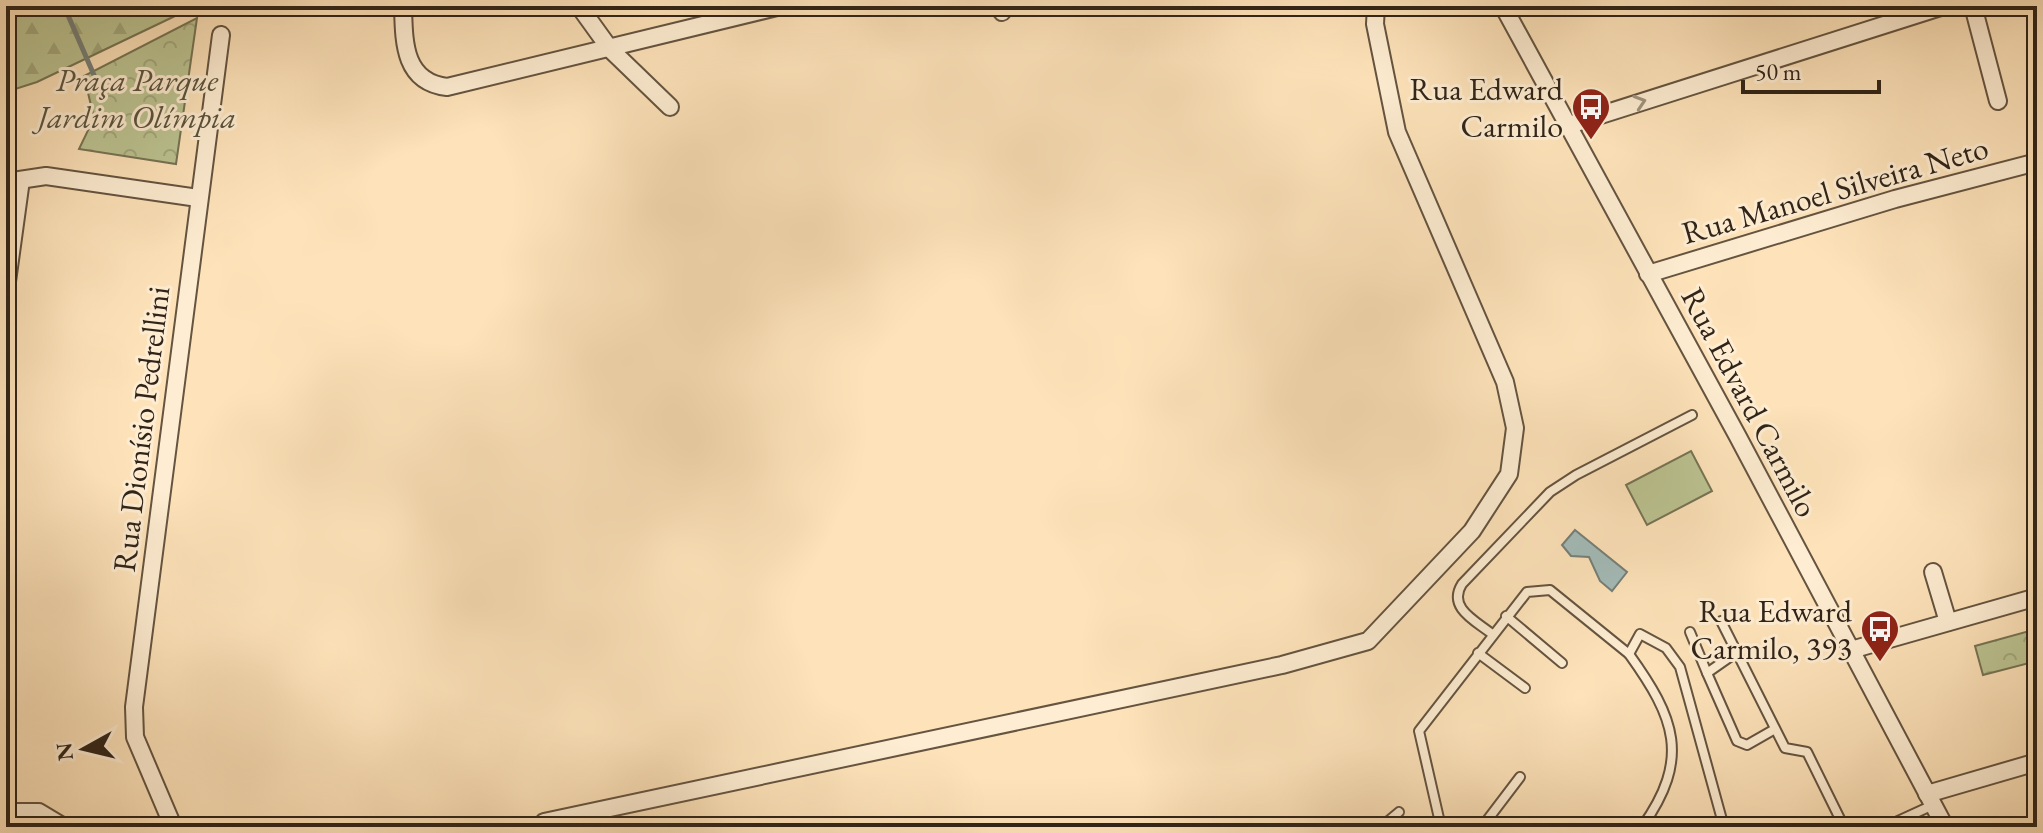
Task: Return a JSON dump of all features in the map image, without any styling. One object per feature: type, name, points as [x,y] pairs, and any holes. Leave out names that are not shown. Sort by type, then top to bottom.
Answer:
[{"type":"street","points":[[403,6],[409,63],[432,85],[478,82],[781,6]]},
{"type":"street","points":[[579,6],[610,49],[670,107]]},
{"type":"street","points":[[544,822],[1266,668],[1368,641],[1472,531],[1509,474],[1515,428],[1505,382],[1397,132],[1375,24],[1376,6]]},
{"type":"street","name":"Rua Edvard Carmilo","points":[[1503,6],[1945,827]]},
{"type":"street","points":[[1973,6],[1998,101]]},
{"type":"street","points":[[1566,126],[1938,7]]},
{"type":"street","name":"Rua Dionísio Pedrellini","points":[[172,824],[135,737],[134,707],[221,35]]},
{"type":"street","name":"Rua Manoel Silveira Neto","points":[[1648,274],[1895,199],[2037,162]]},
{"type":"street","points":[[6,289],[13,181],[46,176],[72,178],[198,198]]},
{"type":"street","points":[[1933,572],[1948,622]]},
{"type":"street","points":[[1851,650],[2037,597]]},
{"type":"street","points":[[1930,800],[2037,762]]},
{"type":"street","points":[[6,812],[39,812],[64,827]]},
{"type":"lane","points":[[1492,634],[1460,608],[1457,596],[1462,584],[1550,492],[1576,475],[1692,415]]},
{"type":"lane","points":[[1441,827],[1419,731],[1527,592],[1550,590],[1629,654],[1659,696],[1670,738],[1669,779],[1663,798],[1647,824]]},
{"type":"lane","points":[[1506,616],[1562,663]]},
{"type":"lane","points":[[1721,621],[1787,750],[1807,752],[1844,827]]},
{"type":"lane","points":[[1690,632],[1739,744],[1747,745],[1775,729]]},
{"type":"lane","points":[[1629,654],[1636,637],[1642,635],[1666,648],[1680,667],[1724,827]]},
{"type":"lane","points":[[1707,673],[1737,652]]},
{"type":"lane","points":[[1478,653],[1525,688]]},
{"type":"lane","points":[[1482,827],[1520,777]]},
{"type":"lane","points":[[1885,827],[1930,800]]},
{"type":"lane","points":[[1381,827],[1399,812]]},
{"type":"green space","points":[[6,6],[196,6],[37,82],[6,92]]},
{"type":"green space","name":"Praça Parque Jardim Olímpia","points":[[197,18],[176,164],[79,149],[94,118],[84,76]]},
{"type":"green space","points":[[1691,451],[1712,491],[1647,525],[1626,485]]},
{"type":"green space","points":[[2037,629],[2037,661],[1983,675],[1975,646]]},
{"type":"water","points":[[1575,530],[1627,572],[1612,591],[1600,581],[1589,557],[1571,556],[1562,545]]},
{"type":"waterway","points":[[64,6],[100,89]]},
{"type":"place","name":"Rua Edward Carmilo","points":[[1591,141]]},
{"type":"place","name":"Rua Edward Carmilo, 393","points":[[1880,663]]}]
